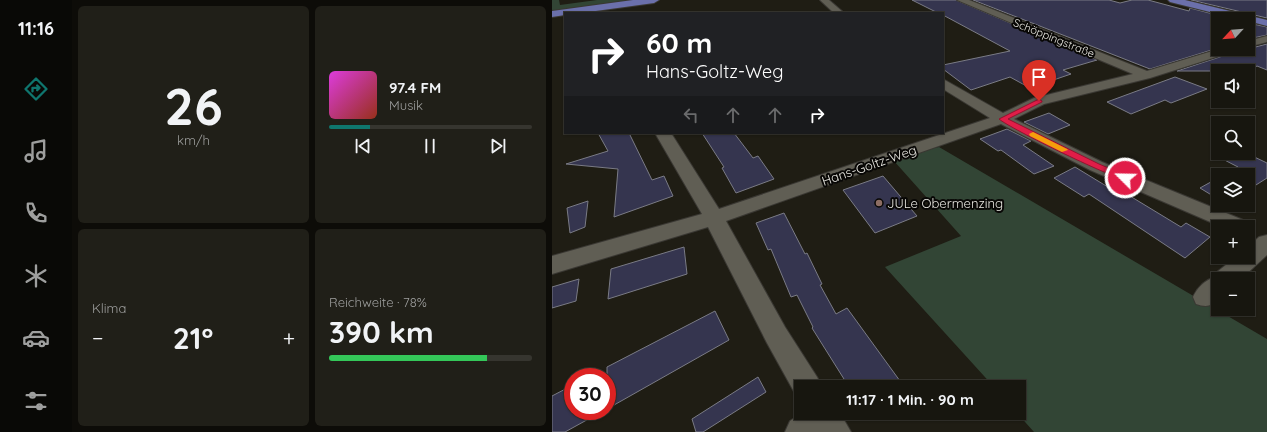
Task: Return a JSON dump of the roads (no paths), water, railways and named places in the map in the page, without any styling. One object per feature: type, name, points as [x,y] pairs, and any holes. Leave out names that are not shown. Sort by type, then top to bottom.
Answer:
[{"type":"main road","points":[[571,12],[654,0]]},
{"type":"main road","points":[[1173,0],[1267,23]]},
{"type":"main road","points":[[552,14],[564,13]]},
{"type":"street","points":[[824,0],[838,12]]},
{"type":"street","name":"Schöppingstraße","points":[[961,0],[1146,75]]},
{"type":"street","points":[[1255,42],[1267,38]]},
{"type":"street","name":"Hans-Goltz-Weg","points":[[552,265],[714,218],[1002,119],[1039,101],[1146,75],[1211,55]]},
{"type":"street","points":[[944,83],[1002,119],[1096,166],[1224,220]]},
{"type":"street","points":[[664,134],[714,218],[776,335],[803,380]]},
{"type":"street","points":[[1255,233],[1267,238]]},
{"type":"street","points":[[1233,272],[1267,243]]},
{"type":"place","name":"JULe Obermenzing","points":[[879,203]]}]
